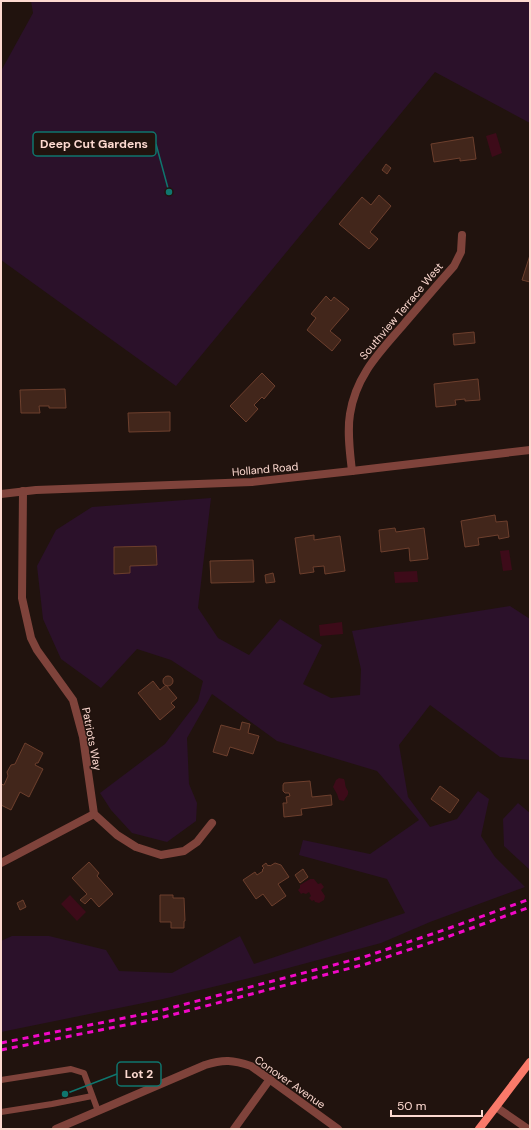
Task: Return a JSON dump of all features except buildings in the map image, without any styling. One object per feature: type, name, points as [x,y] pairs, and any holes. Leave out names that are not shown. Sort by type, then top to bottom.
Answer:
[{"type":"street","name":"Southview Terrace West","points":[[352,472],[349,420],[354,395],[359,382],[373,360],[454,266],[461,252],[462,235]]},
{"type":"street","name":"Holland Road","points":[[1,494],[23,491],[252,482],[352,472],[530,450]]},
{"type":"street","name":"Patriots Way","points":[[23,491],[22,598],[31,638],[37,650],[73,700],[83,737],[94,814]]},
{"type":"street","points":[[1,863],[94,814],[117,835],[136,847],[161,855],[184,851],[197,842],[212,823]]},
{"type":"street","name":"Conover Avenue","points":[[56,1129],[205,1065],[213,1062],[236,1061],[251,1066],[338,1129]]},
{"type":"street","points":[[479,1129],[530,1062]]},
{"type":"street","points":[[234,1129],[270,1080]]},
{"type":"street","points":[[496,1106],[528,1129]]},
{"type":"lane","points":[[1,1080],[72,1069],[84,1072],[98,1111]]},
{"type":"lane","points":[[1,1112],[92,1096]]},
{"type":"shaded area","points":[[31,1],[530,1],[530,123],[435,72],[176,386],[1,260],[1,71],[33,13]]},
{"type":"shaded area","points":[[496,133],[502,153],[492,157],[486,136]]},
{"type":"shaded area","points":[[211,498],[198,608],[218,638],[249,655],[280,619],[322,645],[303,684],[331,698],[360,695],[361,669],[352,631],[510,606],[530,619],[530,760],[500,757],[430,705],[399,745],[408,797],[430,827],[457,819],[478,791],[489,799],[481,836],[495,857],[525,887],[430,922],[381,943],[266,974],[163,999],[1,1032],[1,941],[12,936],[49,936],[106,950],[119,971],[172,973],[240,936],[254,964],[405,913],[387,879],[299,855],[303,840],[370,854],[419,820],[377,771],[277,741],[212,694],[187,738],[189,784],[197,803],[196,821],[167,842],[132,833],[111,810],[100,793],[165,744],[198,701],[203,681],[171,660],[137,649],[101,688],[61,659],[43,619],[37,566],[56,530],[92,507]]},
{"type":"shaded area","points":[[509,550],[512,570],[503,571],[500,551]]},
{"type":"shaded area","points":[[417,571],[418,582],[395,583],[394,572]]},
{"type":"shaded area","points":[[342,622],[343,634],[320,636],[319,625]]},
{"type":"shaded area","points":[[339,778],[344,779],[348,791],[344,801],[339,800],[333,787],[336,780]]},
{"type":"shaded area","points":[[518,803],[530,813],[530,870],[504,846],[503,819]]},
{"type":"shaded area","points":[[310,879],[314,879],[318,884],[321,883],[324,887],[321,890],[325,896],[324,900],[319,903],[315,902],[314,900],[312,901],[309,898],[311,896],[309,892],[306,894],[301,894],[298,890],[300,885]]},
{"type":"shaded area","points":[[70,895],[86,912],[77,921],[61,904]]},
{"type":"railway","points":[[1,1043],[159,1011],[364,957],[530,899]]},
{"type":"railway","points":[[1,1050],[160,1018],[366,964],[530,907]]},
{"type":"place","name":"Deep Cut Gardens","points":[[169,192]]},
{"type":"place","name":"Lot 2","points":[[65,1094]]}]
